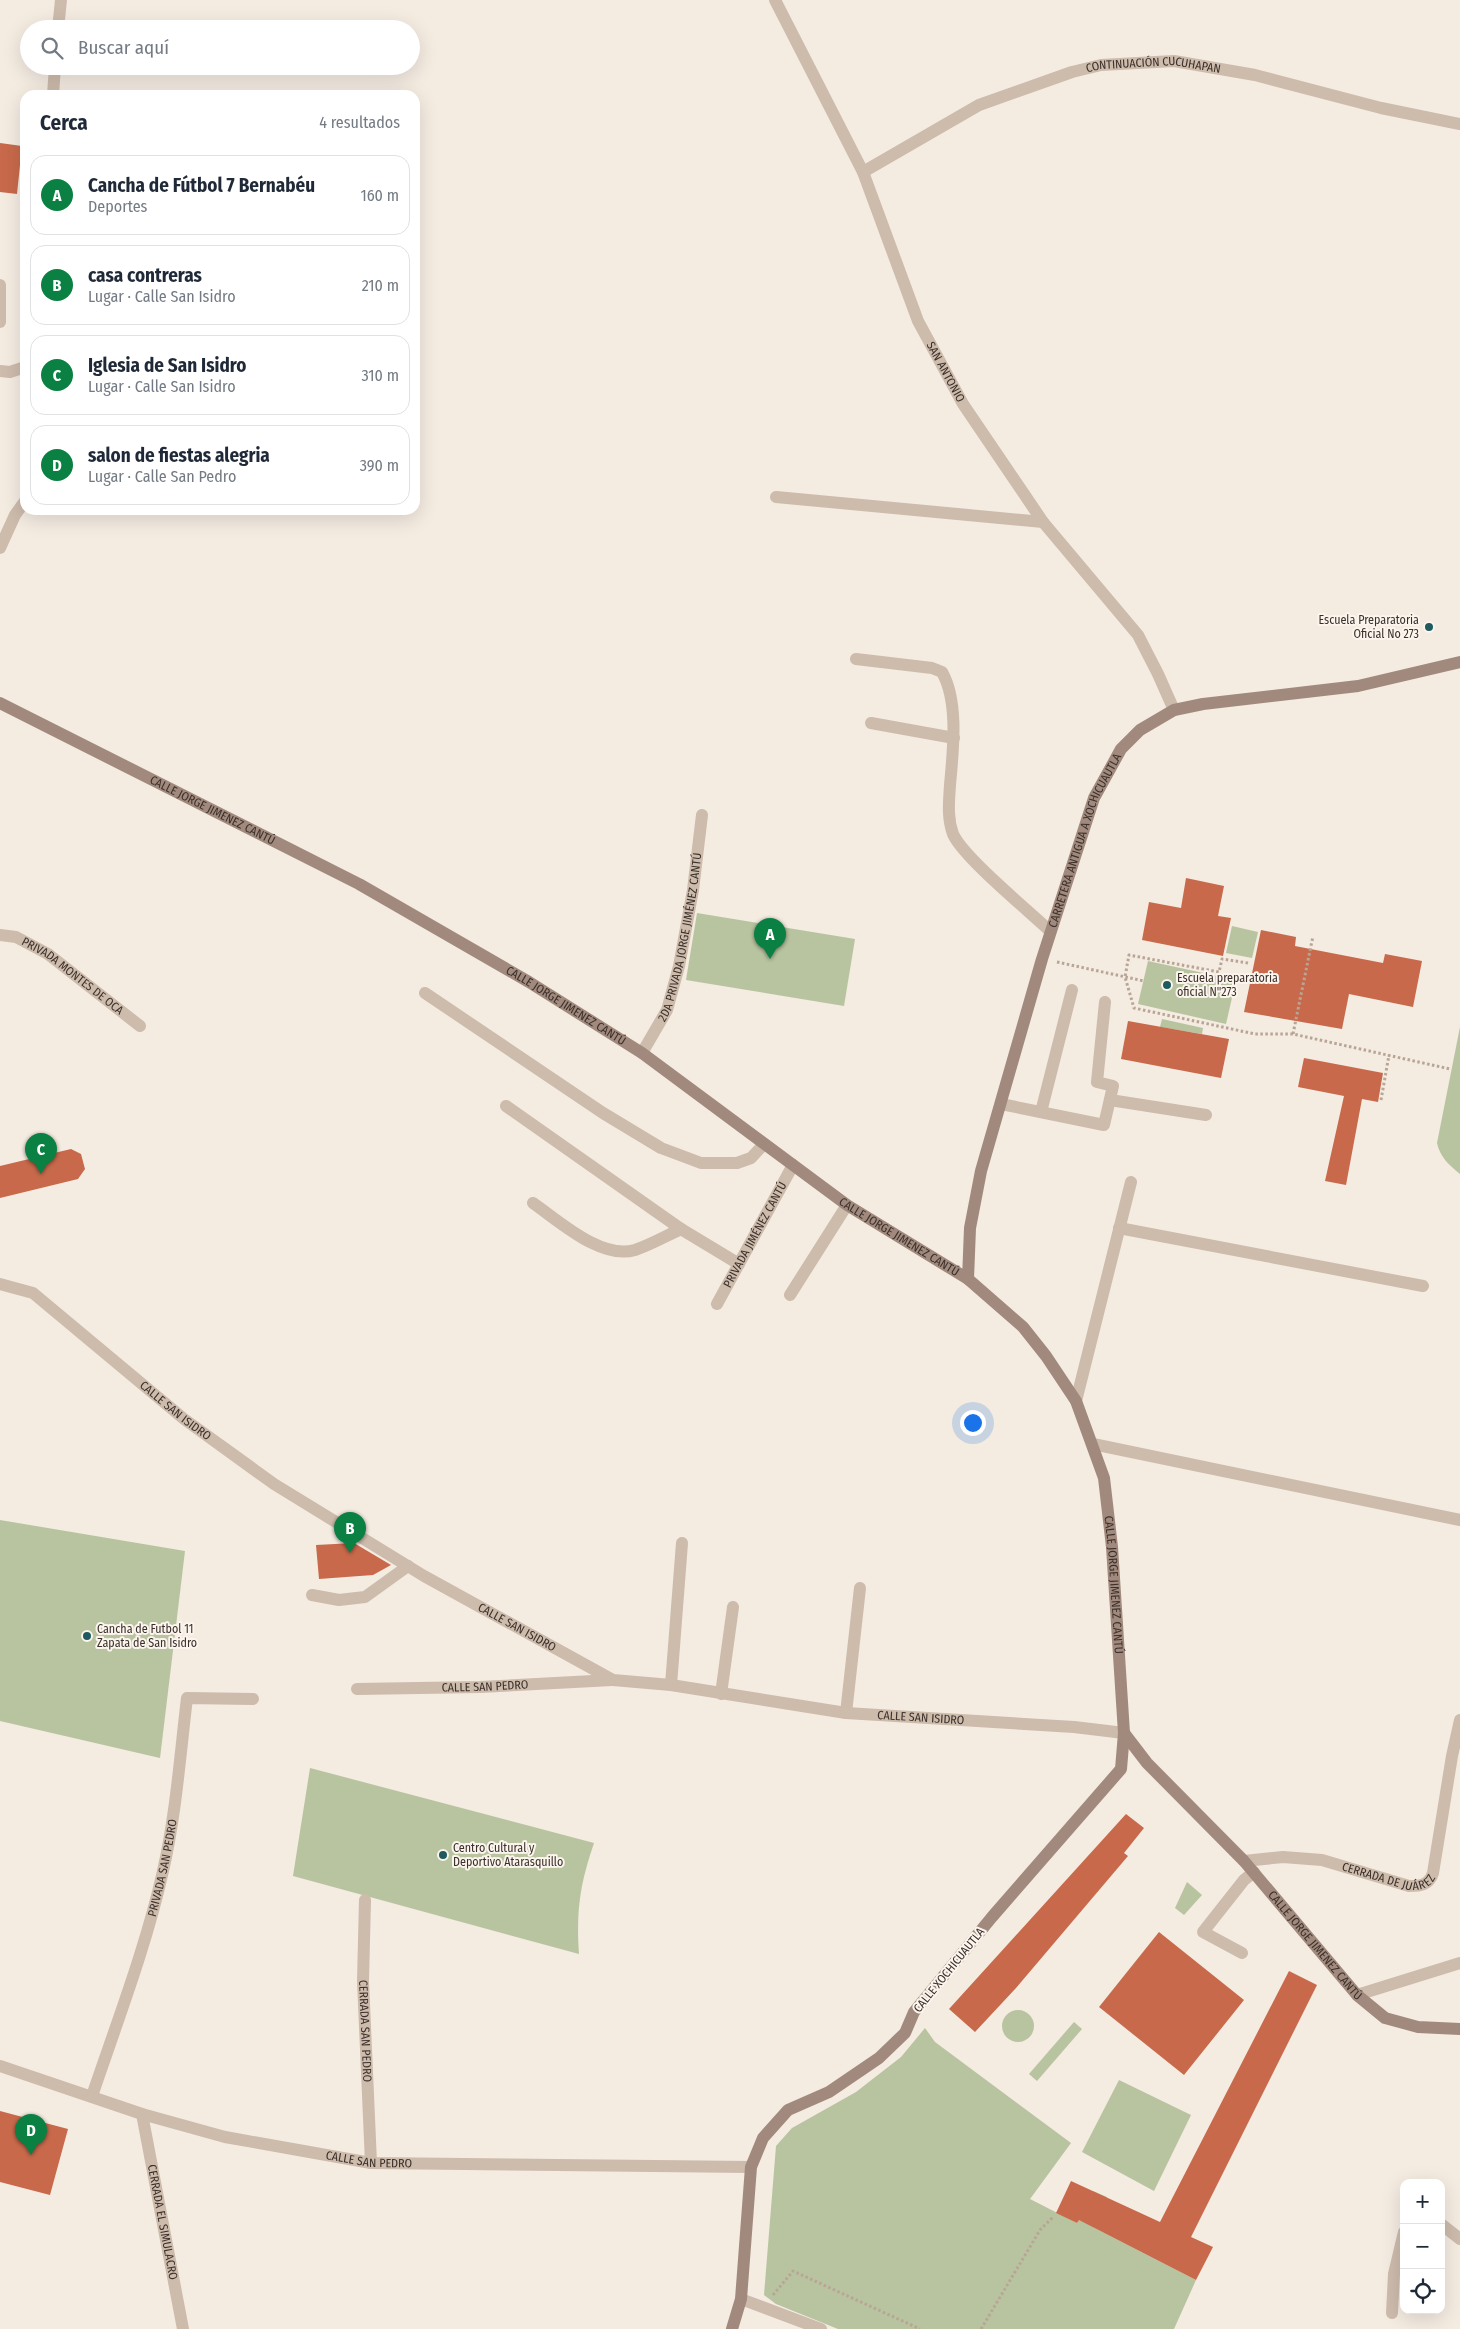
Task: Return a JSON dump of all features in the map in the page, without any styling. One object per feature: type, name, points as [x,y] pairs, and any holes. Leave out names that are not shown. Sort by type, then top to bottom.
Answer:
[{"type":"main road","name":"CARRETERA ANTIGUA A XOCHICUAUTLA","points":[[968,1279],[970,1228],[981,1171],[1042,958],[1094,798],[1121,749],[1140,730],[1174,710],[1204,704],[1358,686],[1454,664]]},
{"type":"main road","name":"CALLE JORGE JIMENEZ CANTÚ","points":[[0,703],[358,884],[529,982],[642,1053],[847,1205],[968,1279],[1023,1327],[1046,1356],[1076,1401],[1104,1478],[1112,1547],[1124,1733],[1147,1763],[1254,1872],[1357,1995],[1385,2018],[1418,2027],[1460,2030]]},
{"type":"main road","name":"CALLE XOCHICUAUTLA","points":[[732,2329],[741,2299],[751,2167],[764,2138],[788,2110],[829,2092],[879,2058],[905,2033],[914,2012],[992,1917],[1121,1769],[1124,1733]]},
{"type":"street","points":[[59,20],[61,0]]},
{"type":"street","name":"SAN ANTONIO","points":[[775,0],[863,172],[918,321],[962,404],[1043,522],[1138,635],[1174,710]]},
{"type":"street","name":"CONTINUACIÓN CUCUHAPAN","points":[[863,172],[979,106],[1072,72],[1101,65],[1174,61],[1255,75],[1382,108],[1460,124]]},
{"type":"street","points":[[53,90],[54,75]]},
{"type":"street","points":[[0,285],[0,322]]},
{"type":"street","points":[[0,371],[10,372],[20,369]]},
{"type":"street","points":[[776,498],[1043,522]]},
{"type":"street","points":[[0,548],[20,508]]},
{"type":"street","points":[[1454,664],[1460,653]]},
{"type":"street","points":[[856,659],[932,668],[942,672],[948,682],[954,738],[948,815],[954,835],[965,852],[1050,931]]},
{"type":"street","points":[[871,723],[954,738]]},
{"type":"street","name":"2DA PRIVADA JORGE JIMÉNEZ CANTÚ","points":[[642,1053],[667,1010],[679,966],[693,890],[702,815]]},
{"type":"street","name":"PRIVADA MONTES DE OCA","points":[[0,935],[16,937],[48,954],[140,1026]]},
{"type":"street","points":[[1041,1112],[1072,990]]},
{"type":"street","points":[[426,994],[603,1113],[661,1148],[701,1163],[737,1163],[751,1158],[764,1144]]},
{"type":"street","points":[[1001,1104],[1104,1125],[1113,1086],[1097,1082],[1105,1002]]},
{"type":"street","points":[[1110,1100],[1206,1115]]},
{"type":"street","points":[[506,1106],[681,1229],[738,1264]]},
{"type":"street","name":"PRIVADA JIMÉNEZ CANTÚ","points":[[717,1304],[793,1165]]},
{"type":"street","points":[[1076,1401],[1131,1182]]},
{"type":"street","points":[[533,1203],[598,1247],[617,1252],[634,1250],[681,1229]]},
{"type":"street","points":[[790,1295],[847,1205]]},
{"type":"street","points":[[1120,1228],[1423,1286]]},
{"type":"street","name":"CALLE SAN ISIDRO","points":[[0,1284],[33,1293],[184,1419],[274,1484],[408,1566],[613,1680],[670,1685],[846,1714],[1074,1726],[1124,1733]]},
{"type":"street","points":[[1093,1444],[1460,1520]]},
{"type":"street","points":[[670,1685],[682,1542]]},
{"type":"street","points":[[312,1595],[339,1600],[364,1597],[408,1566]]},
{"type":"street","points":[[846,1714],[860,1588]]},
{"type":"street","points":[[721,1694],[733,1607]]},
{"type":"street","name":"CALLE SAN PEDRO","points":[[357,1689],[480,1687],[613,1680]]},
{"type":"street","name":"PRIVADA SAN PEDRO","points":[[92,2096],[142,1946],[163,1873],[174,1816],[187,1698],[253,1699]]},
{"type":"street","name":"CERRADA DE JUÁREZ","points":[[1244,1861],[1283,1857],[1322,1860],[1409,1886],[1421,1886],[1428,1882],[1433,1872],[1460,1720]]},
{"type":"street","points":[[1242,1953],[1203,1932],[1244,1880],[1254,1872]]},
{"type":"street","name":"CERRADA SAN PEDRO","points":[[365,1900],[363,1981],[371,2163]]},
{"type":"street","points":[[1357,1995],[1460,1963]]},
{"type":"street","name":"CALLE SAN PEDRO","points":[[0,2066],[142,2114],[226,2137],[371,2163],[751,2167]]},
{"type":"street","name":"CERRADA EL SIMULACRO","points":[[142,2114],[183,2329]]},
{"type":"street","points":[[1445,2227],[1460,2239]]},
{"type":"street","points":[[1392,2313],[1394,2274],[1400,2249]]},
{"type":"street","points":[[741,2299],[821,2329]]},
{"type":"path","points":[[1293,1034],[1313,936]]},
{"type":"path","points":[[1248,963],[1222,959],[1219,972],[1129,955],[1125,977],[1134,1008],[1256,1034],[1293,1034],[1450,1068]]},
{"type":"path","points":[[1042,958],[1144,981]]},
{"type":"path","points":[[1381,1100],[1388,1055]]},
{"type":"path","points":[[982,2329],[1040,2230],[1054,2216]]},
{"type":"path","points":[[758,2306],[770,2299],[793,2271],[920,2329]]},
{"type":"green space","points":[[697,913],[855,939],[844,1006],[686,980]]},
{"type":"green space","points":[[1232,926],[1258,932],[1252,958],[1226,953]]},
{"type":"green space","points":[[1148,961],[1236,980],[1226,1024],[1138,1004]]},
{"type":"green space","points":[[1162,1019],[1203,1028],[1202,1034],[1160,1027]]},
{"type":"green space","points":[[1460,1027],[1460,1174],[1440,1152],[1437,1143]]},
{"type":"green space","name":"Cancha de Futbol 11 Zapata de San Isidro","points":[[0,1520],[185,1551],[160,1758],[0,1721]]},
{"type":"green space","name":"Centro Cultural y Deportivo Atarasquillo","points":[[310,1768],[594,1843],[585,1871],[580,1897],[578,1924],[579,1954],[293,1876]]},
{"type":"green space","points":[[1187,1882],[1202,1895],[1184,1915],[1175,1908]]},
{"type":"green space","points":[[1018,2010],[1024,2011],[1029,2015],[1033,2020],[1033,2032],[1029,2037],[1024,2041],[1018,2042],[1012,2041],[1007,2037],[1003,2032],[1002,2026],[1003,2020],[1007,2015],[1012,2011]]},
{"type":"green space","points":[[1074,2022],[1082,2029],[1037,2081],[1029,2074]]},
{"type":"green space","points":[[925,2028],[935,2042],[1071,2143],[1030,2199],[1077,2223],[1093,2191],[1107,2197],[1093,2227],[1196,2280],[1174,2329],[838,2329],[776,2304],[764,2295],[776,2146],[792,2128],[856,2092],[901,2057]]},
{"type":"green space","points":[[1119,2080],[1191,2115],[1154,2191],[1082,2152]]},
{"type":"building","points":[[0,143],[20,146],[17,194],[0,192]]},
{"type":"building","points":[[1186,878],[1224,886],[1218,916],[1231,918],[1223,956],[1142,940],[1149,902],[1181,908]]},
{"type":"building","points":[[1261,930],[1296,937],[1295,946],[1383,963],[1385,954],[1422,961],[1413,1007],[1349,994],[1342,1029],[1244,1012]]},
{"type":"building","points":[[1128,1021],[1229,1039],[1221,1078],[1121,1059]]},
{"type":"building","points":[[1304,1058],[1383,1073],[1378,1102],[1362,1099],[1346,1185],[1325,1181],[1344,1096],[1298,1087]]},
{"type":"building","points":[[71,1149],[81,1154],[85,1169],[78,1179],[0,1198],[0,1166]]},
{"type":"building","points":[[354,1543],[391,1565],[373,1575],[319,1579],[316,1545]]},
{"type":"building","points":[[1126,1814],[1144,1828],[1124,1853],[1128,1856],[1016,1988],[975,2032],[949,2009]]},
{"type":"building","points":[[1159,1932],[1244,2000],[1184,2075],[1099,2007]]},
{"type":"building","points":[[1289,1971],[1317,1985],[1191,2237],[1213,2247],[1196,2280],[1079,2220],[1077,2223],[1056,2213],[1071,2181],[1160,2222]]},
{"type":"building","points":[[0,2111],[68,2129],[50,2195],[0,2182]]},
{"type":"place","name":"Escuela Preparatoria Oficial No 273","points":[[1429,627]]},
{"type":"place","name":"Cancha de Fútbol 7 Bernabéu","points":[[770,959]]},
{"type":"place","name":"Escuela preparatoria oficial N\"273","points":[[1167,985]]},
{"type":"place","name":"Iglesia de San Isidro","points":[[41,1174]]},
{"type":"place","name":"casa contreras","points":[[350,1553]]},
{"type":"place","name":"Cancha de Futbol 11 Zapata de San Isidro","points":[[87,1636]]},
{"type":"place","name":"Centro Cultural y Deportivo Atarasquillo","points":[[443,1855]]},
{"type":"place","name":"salon de fiestas alegria","points":[[31,2155]]}]
